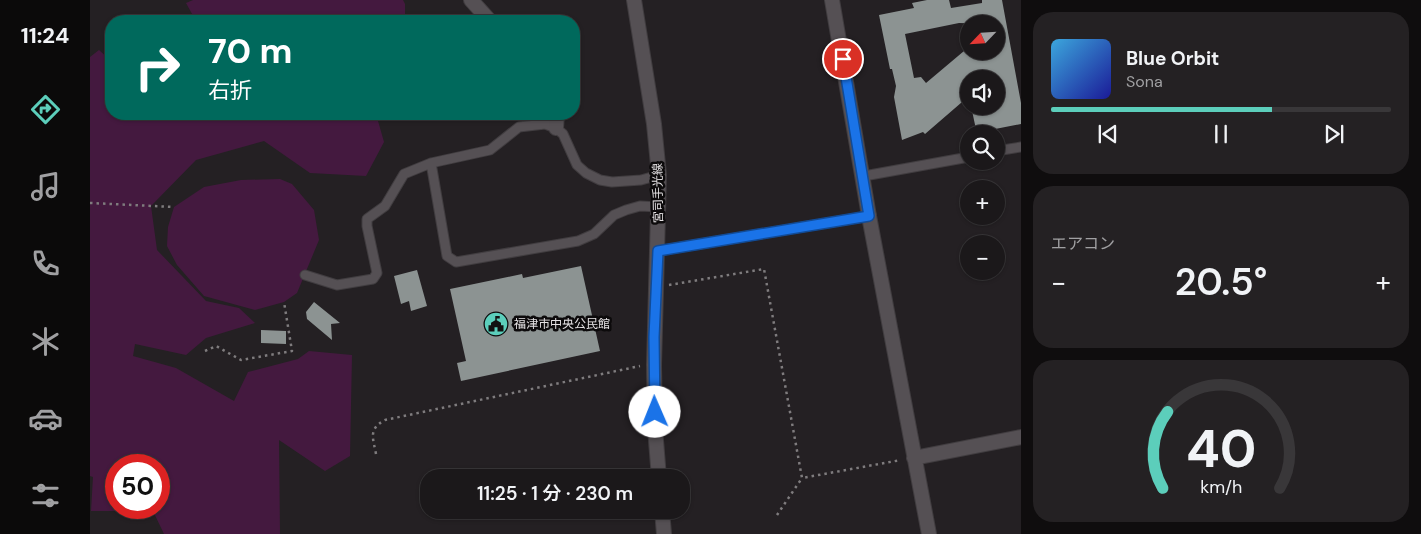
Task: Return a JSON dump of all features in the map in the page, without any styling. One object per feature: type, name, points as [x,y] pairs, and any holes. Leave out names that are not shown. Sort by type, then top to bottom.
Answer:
[{"type":"street","points":[[471,0],[485,15]]},
{"type":"street","name":"宮司手光線","points":[[634,0],[654,124],[659,175],[654,365],[655,428],[658,469]]},
{"type":"street","points":[[832,0],[864,176],[869,216],[928,534]]},
{"type":"street","points":[[914,458],[1021,438]]},
{"type":"street","points":[[663,519],[664,534]]},
{"type":"lane","points":[[305,275],[337,285],[374,279],[377,273],[367,226],[368,219],[386,206],[404,174],[432,163],[490,150],[519,127],[556,121],[577,165],[586,173],[600,180],[612,182],[641,180],[659,175]]},
{"type":"lane","points":[[1005,150],[1021,147]]},
{"type":"lane","points":[[864,176],[960,159]]},
{"type":"lane","points":[[432,163],[447,256],[456,262],[578,241],[594,234],[614,215],[640,206],[659,207]]},
{"type":"lane","points":[[658,251],[869,216]]},
{"type":"path","points":[[90,203],[174,207]]},
{"type":"path","points":[[655,288],[764,269],[802,478],[777,515]]},
{"type":"path","points":[[205,351],[216,346],[241,360],[292,351],[284,302]]},
{"type":"path","points":[[376,454],[372,433],[377,424],[385,420],[634,367],[654,365]]},
{"type":"path","points":[[802,478],[914,458]]},
{"type":"shaded area","points":[[193,0],[403,0],[405,15],[193,15],[186,3]]},
{"type":"shaded area","points":[[99,50],[105,56],[105,120],[378,120],[384,142],[366,176],[310,173],[264,141],[196,160],[151,206],[157,250],[206,301],[239,308],[255,323],[206,338],[186,355],[135,344],[133,356],[176,368],[234,401],[248,372],[298,359],[309,351],[352,355],[350,456],[325,471],[279,440],[280,534],[164,534],[157,519],[170,519],[170,454],[105,454],[105,511],[91,511],[93,477],[90,476],[90,57]]},
{"type":"shaded area","points":[[280,179],[292,184],[314,210],[319,240],[297,293],[284,302],[255,310],[204,296],[177,265],[167,246],[168,227],[174,207],[204,187],[241,180]]},
{"type":"building","points":[[927,0],[949,0],[951,8],[982,3],[982,0],[1002,0],[1005,15],[960,15],[960,23],[905,34],[914,78],[921,77],[926,83],[960,54],[960,60],[1005,60],[1005,16],[1021,103],[1021,124],[1005,127],[1005,125],[975,125],[973,115],[1005,115],[1005,70],[960,70],[960,104],[925,134],[923,132],[902,140],[894,97],[896,86],[892,69],[890,69],[879,15],[914,8],[912,3]]},
{"type":"building","name":"福津市中央公民館","points":[[581,266],[600,351],[461,381],[457,363],[466,361],[450,289],[522,274],[523,278]]},
{"type":"building","points":[[417,270],[427,306],[411,311],[409,301],[401,304],[394,276]]},
{"type":"building","points":[[314,302],[340,323],[331,324],[332,340],[307,319],[306,312]]},
{"type":"building","points":[[261,330],[286,331],[286,344],[261,343]]},
{"type":"place","name":"福津市中央公民館","points":[[496,324]]},
{"type":"route","points":[[655,412],[654,337],[658,251],[869,216],[864,176],[843,59]]}]
